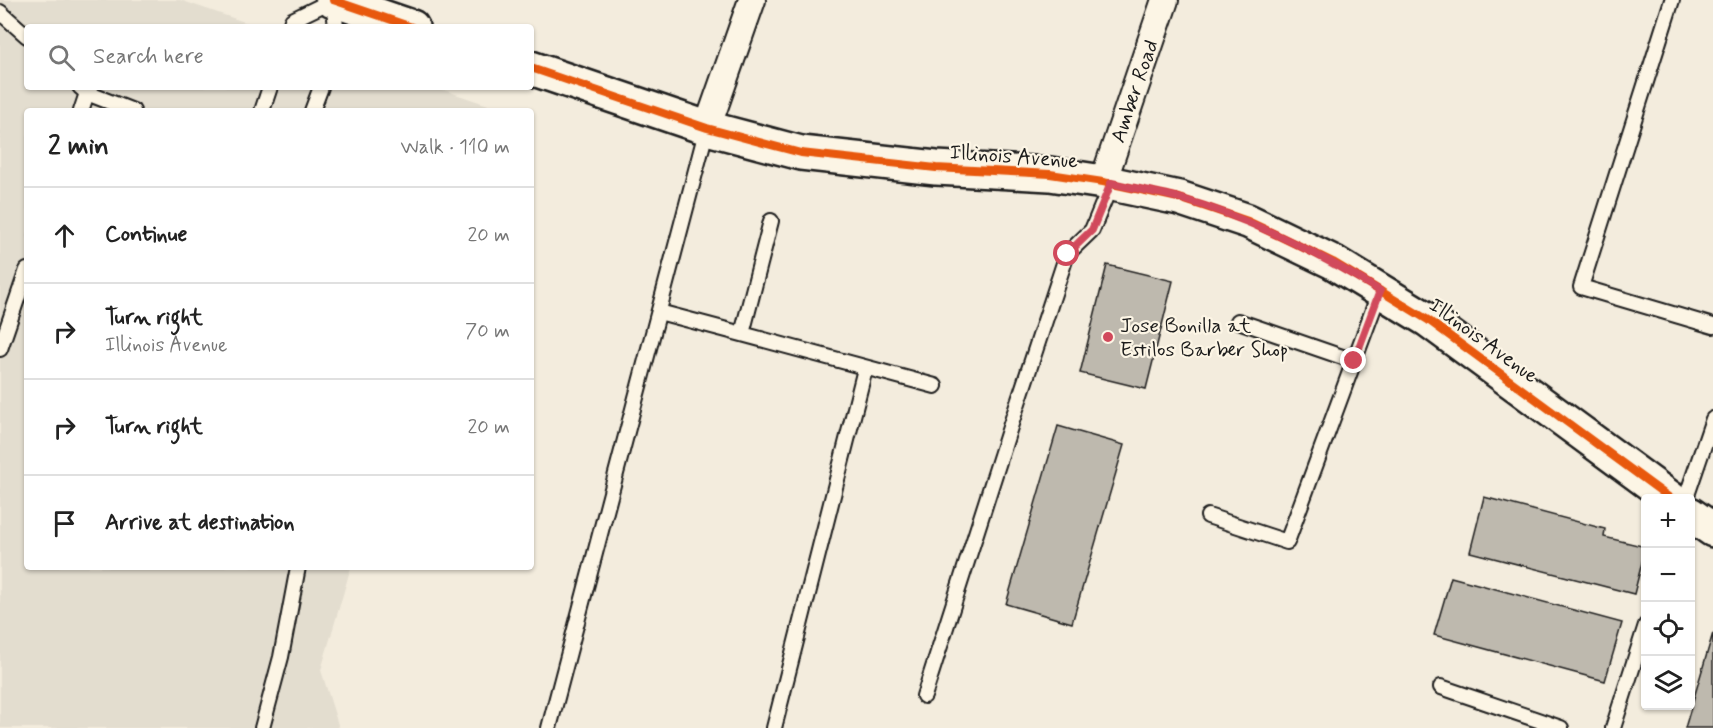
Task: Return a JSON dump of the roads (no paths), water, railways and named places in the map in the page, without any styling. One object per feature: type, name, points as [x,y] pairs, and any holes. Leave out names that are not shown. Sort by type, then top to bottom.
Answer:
[{"type":"street","points":[[333,0],[403,24]]},
{"type":"street","points":[[707,128],[752,0]]},
{"type":"street","name":"Amber Road","points":[[1107,183],[1165,0]]},
{"type":"street","name":"Illinois Avenue","points":[[534,69],[707,128],[801,153],[936,168],[1050,174],[1179,198],[1248,221],[1333,262],[1428,320],[1665,494]]},
{"type":"street","points":[[1695,517],[1713,530]]},
{"type":"lane","points":[[291,24],[292,20],[333,0],[336,24]]},
{"type":"lane","points":[[1672,0],[1581,287],[1713,326]]},
{"type":"lane","points":[[0,12],[24,33]]},
{"type":"lane","points":[[81,108],[84,90],[126,108]]},
{"type":"lane","points":[[263,108],[269,90]]},
{"type":"lane","points":[[313,108],[320,90]]},
{"type":"lane","points":[[549,728],[707,128]]},
{"type":"lane","points":[[924,696],[1067,254],[1092,230],[1107,183]]},
{"type":"lane","points":[[742,334],[771,221]]},
{"type":"lane","points":[[0,349],[4,322],[24,277]]},
{"type":"lane","points":[[1208,516],[1287,542],[1380,291]]},
{"type":"lane","points":[[659,312],[935,386]]},
{"type":"lane","points":[[1238,321],[1354,361]]},
{"type":"lane","points":[[774,728],[865,369]]},
{"type":"lane","points":[[1687,494],[1713,419]]},
{"type":"lane","points":[[262,728],[281,657],[297,570]]},
{"type":"lane","points":[[1613,728],[1641,641]]},
{"type":"lane","points":[[1441,687],[1561,728]]},
{"type":"place","name":"Jose Bonilla at Estilos Barber Shop","points":[[1108,337]]}]
